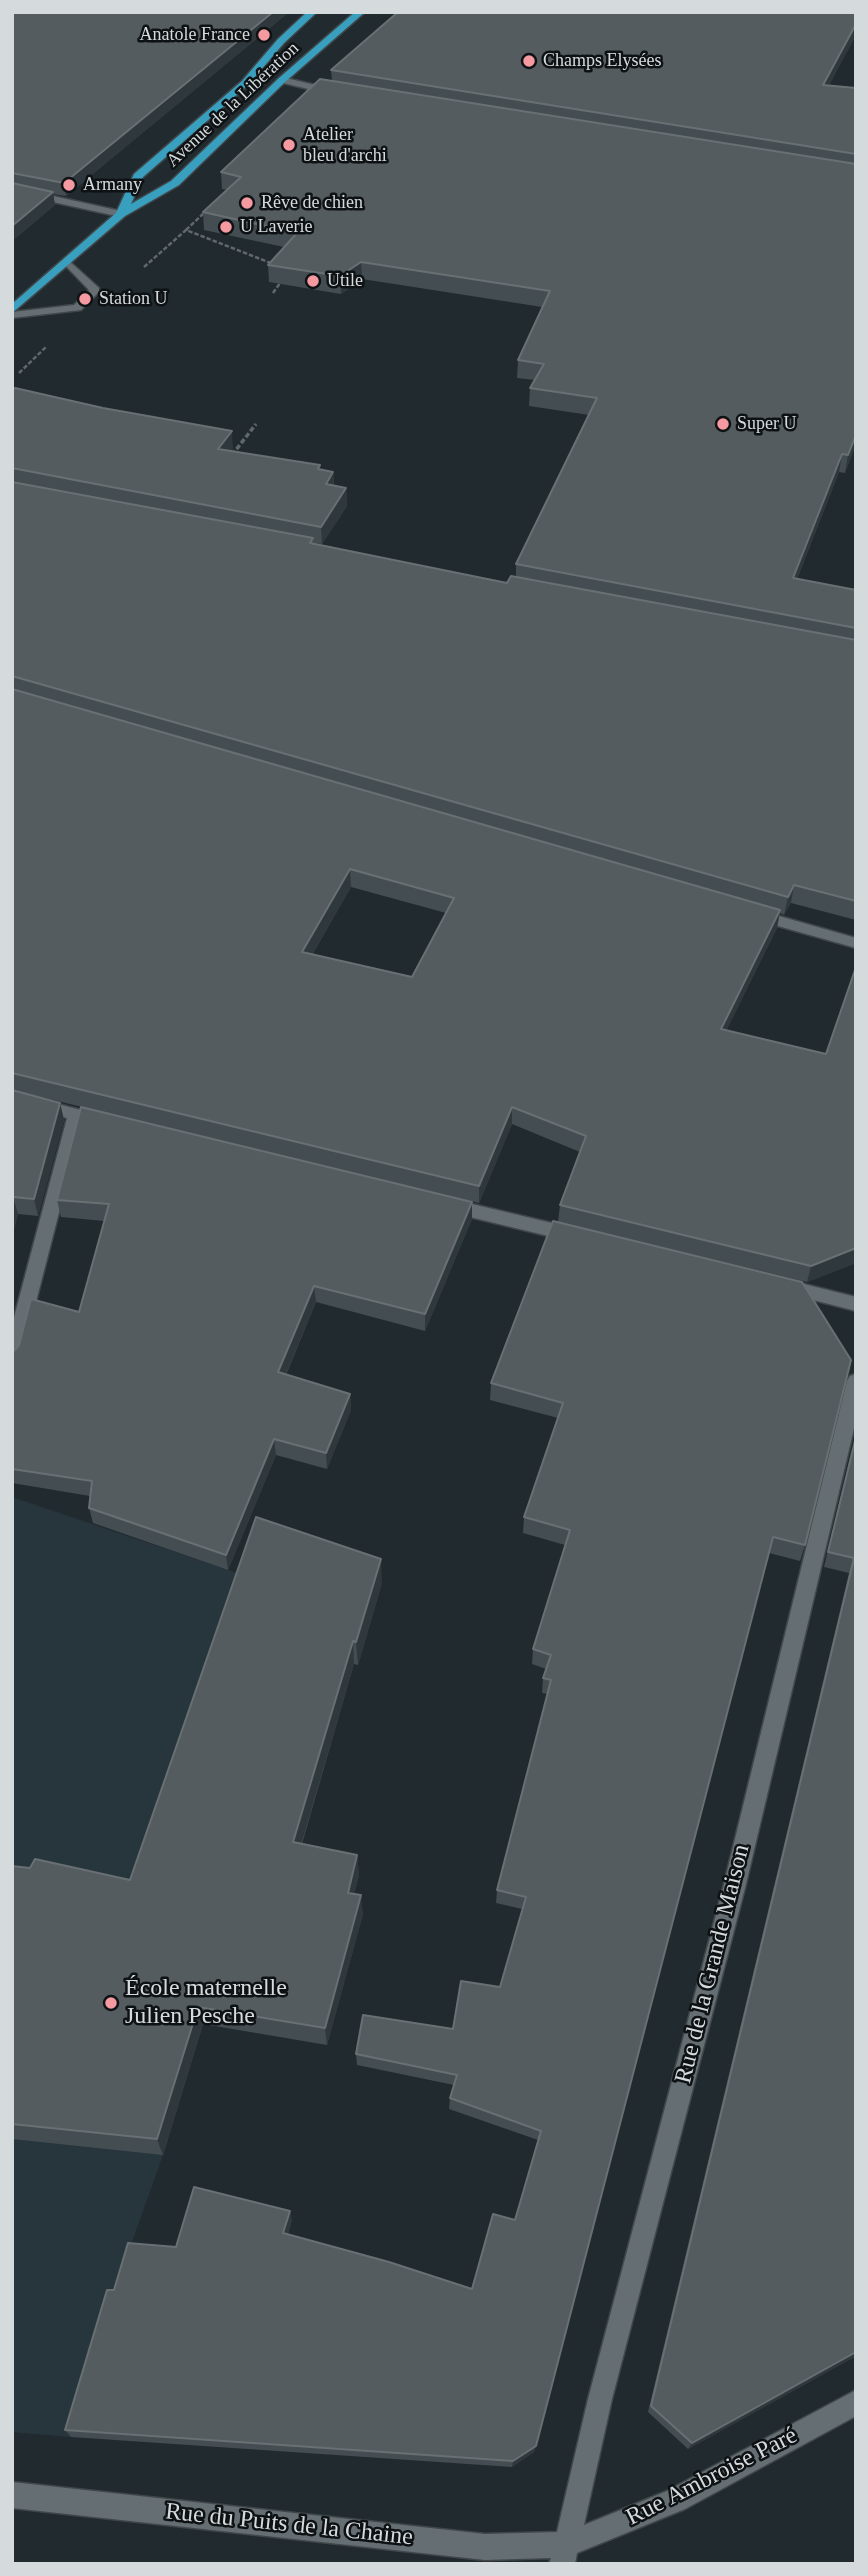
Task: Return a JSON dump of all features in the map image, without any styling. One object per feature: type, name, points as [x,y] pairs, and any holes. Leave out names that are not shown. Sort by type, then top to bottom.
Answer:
[{"type":"main road","name":"Avenue de la Libération","points":[[121,214],[138,176],[245,83],[281,41],[313,12]]},
{"type":"main road","name":"Avenue de la Libération","points":[[12,313],[121,214],[175,183],[282,80],[361,12]]},
{"type":"street","points":[[282,80],[340,93]]},
{"type":"street","points":[[12,190],[121,214]]},
{"type":"street","points":[[12,313],[77,308],[95,290],[67,262]]},
{"type":"street","points":[[741,910],[856,943]]},
{"type":"street","points":[[12,1098],[116,1125]]},
{"type":"street","points":[[12,1360],[76,1115]]},
{"type":"street","points":[[438,1202],[585,1238]]},
{"type":"street","points":[[772,1283],[856,1304]]},
{"type":"street","name":"Rue de la Grande Maison","points":[[564,2555],[600,2399],[737,1875],[856,1381]]},
{"type":"street","name":"Rue Ambroise Paré","points":[[564,2555],[677,2500],[856,2402]]},
{"type":"street","name":"Rue du Puits de la Chaine","points":[[12,2495],[564,2555]]},
{"type":"path","points":[[144,267],[186,230],[278,266]]},
{"type":"path","points":[[273,293],[288,272]]},
{"type":"path","points":[[226,463],[256,424]]},
{"type":"shaded area","name":"École maternelle Julien Pesche","points":[[12,1497],[332,1605],[163,2155],[112,2298],[71,2437],[12,2432]]},
{"type":"building","points":[[12,12],[273,12],[64,183],[12,173]]},
{"type":"building","points":[[398,12],[856,12],[856,24],[823,85],[856,88],[856,154],[331,70]]},
{"type":"building","points":[[320,79],[856,164],[856,435],[848,455],[842,454],[793,578],[856,590],[856,628],[516,564],[597,398],[530,388],[544,364],[518,360],[550,291],[361,262],[340,276],[268,265],[297,233],[203,212],[241,177],[221,172]]},
{"type":"building","points":[[12,183],[53,192],[12,226]]},
{"type":"building","points":[[15,388],[103,408],[232,431],[218,449],[320,465],[318,469],[333,472],[326,484],[346,488],[321,527],[12,468],[12,391]]},
{"type":"building","points":[[12,482],[313,538],[310,543],[507,583],[511,576],[856,640],[856,901],[794,885],[788,897],[12,676]]},
{"type":"building","points":[[12,689],[780,910],[721,1029],[826,1054],[856,967],[856,1248],[811,1266],[560,1205],[586,1136],[512,1107],[479,1186],[12,1073]],"holes":[[[350,869],[454,898],[412,977],[302,952]]]},
{"type":"building","points":[[12,1090],[60,1103],[34,1199],[13,1197],[12,1202]]},
{"type":"building","points":[[81,1107],[472,1202],[425,1314],[314,1286],[278,1372],[350,1394],[326,1453],[274,1439],[226,1555],[89,1508],[92,1481],[12,1469],[12,1352],[19,1345],[31,1299],[79,1312],[109,1204],[57,1200]]},
{"type":"building","points":[[553,1221],[802,1282],[851,1360],[805,1545],[773,1537],[536,2446],[513,2461],[65,2430],[107,2290],[114,2290],[128,2243],[176,2247],[194,2187],[290,2211],[283,2233],[389,2262],[472,2289],[493,2214],[515,2220],[541,2131],[450,2098],[457,2075],[356,2054],[363,2015],[453,2029],[461,1981],[500,1987],[526,1897],[497,1890],[551,1680],[543,1678],[551,1655],[533,1649],[570,1530],[524,1517],[563,1403],[491,1383]]},
{"type":"building","points":[[856,1437],[856,2352],[692,2443],[651,2406],[854,1558],[828,1552]]},
{"type":"building","points":[[256,1517],[381,1559],[356,1642],[353,1641],[293,1842],[357,1855],[348,1893],[361,1895],[325,2028],[198,2007],[157,2139],[12,2124],[12,1866],[30,1868],[35,1859],[130,1880]]},
{"type":"place","name":"Anatole France","points":[[264,35]]},
{"type":"place","name":"Champs Elysées","points":[[529,61]]},
{"type":"place","name":"Atelier bleu d'archi","points":[[289,145]]},
{"type":"place","name":"Armany","points":[[69,185]]},
{"type":"place","name":"Rêve de chien","points":[[247,203]]},
{"type":"place","name":"U Laverie","points":[[226,227]]},
{"type":"place","name":"Utile","points":[[313,281]]},
{"type":"place","name":"Station U","points":[[85,299]]},
{"type":"place","name":"Super U","points":[[723,424]]},
{"type":"place","name":"École maternelle Julien Pesche","points":[[111,2003]]}]
